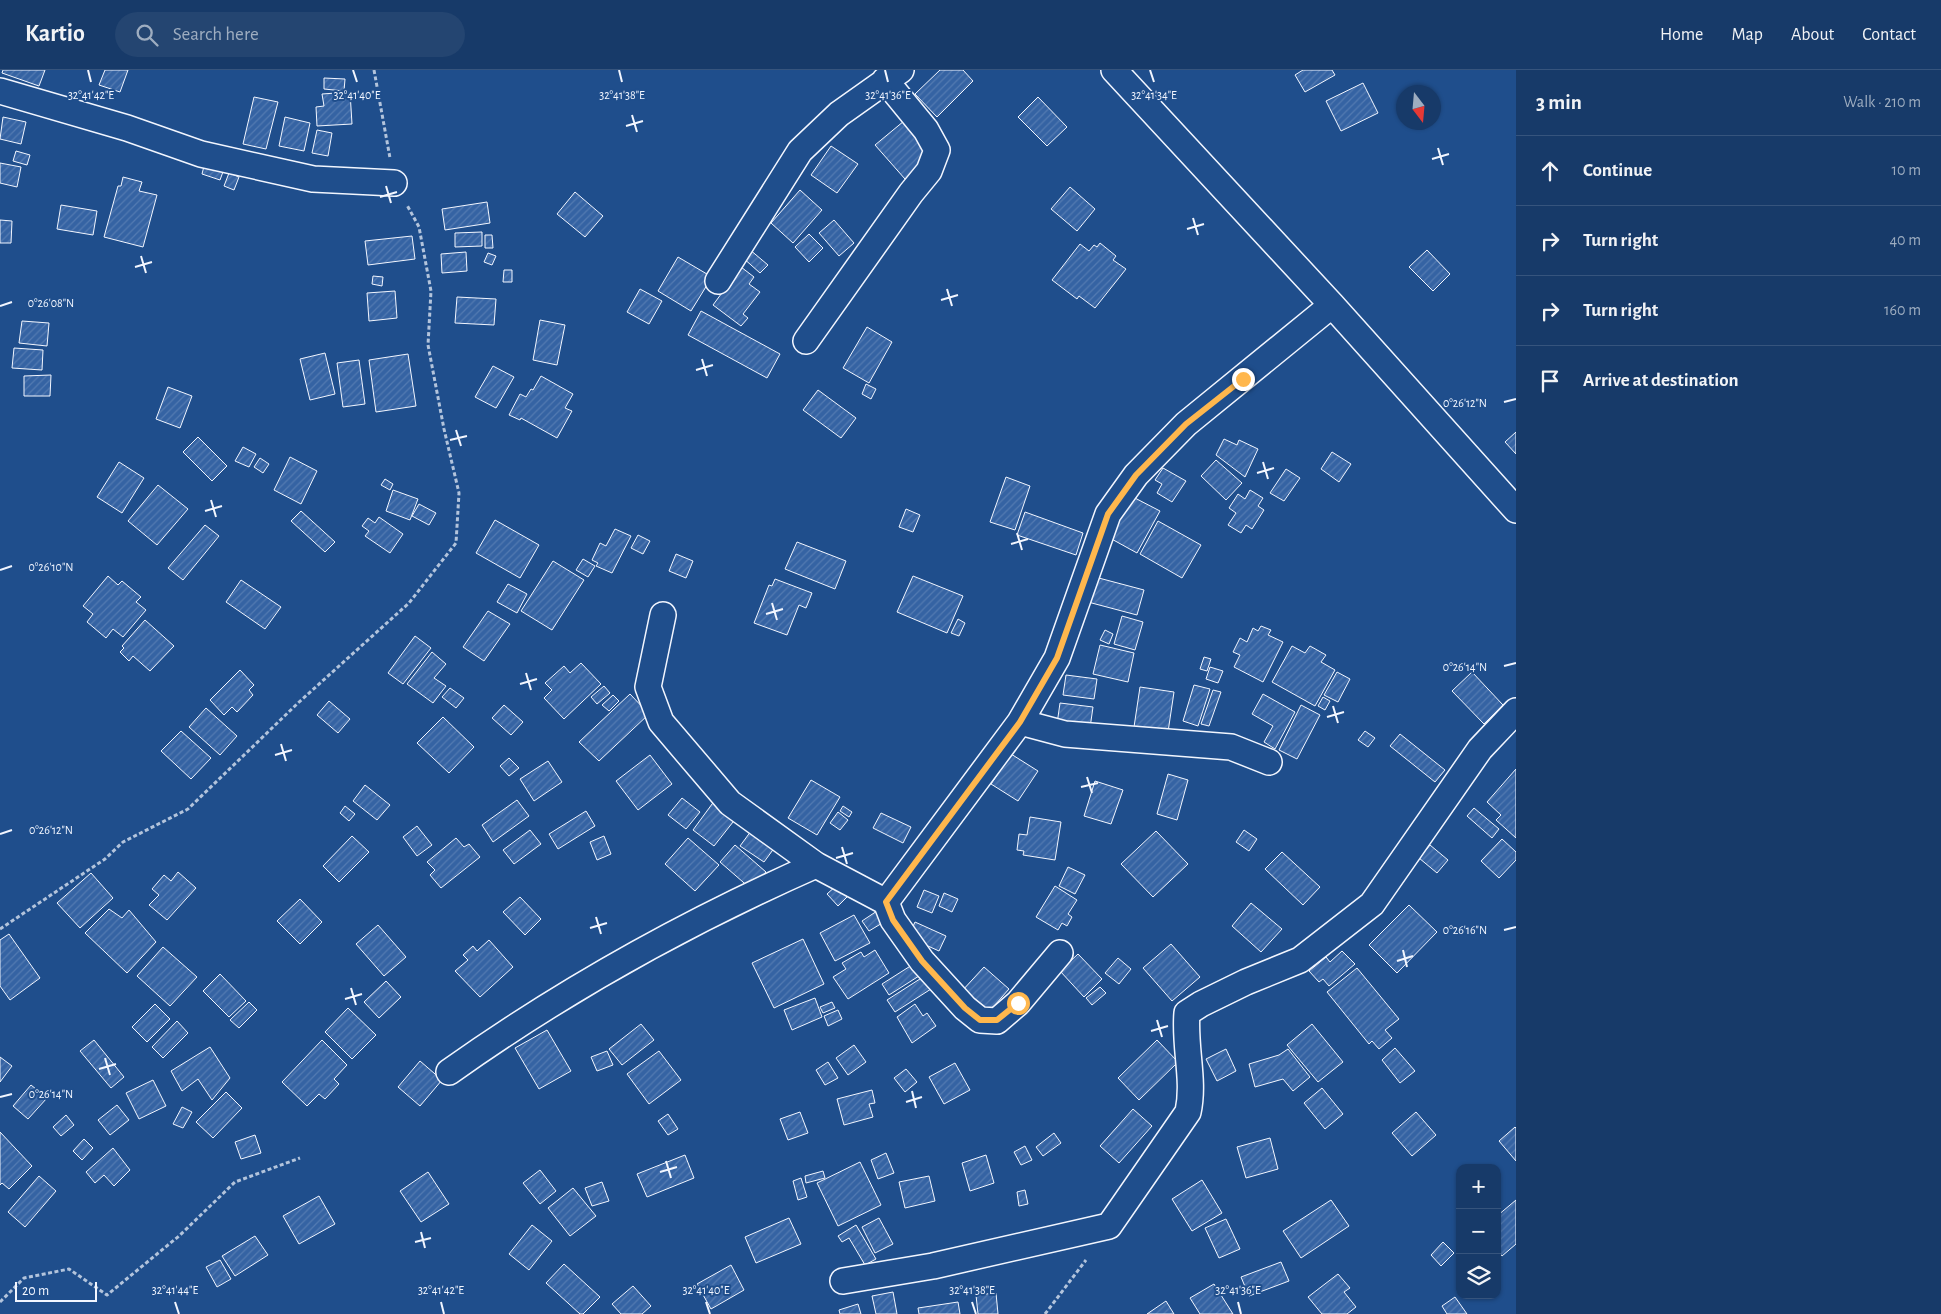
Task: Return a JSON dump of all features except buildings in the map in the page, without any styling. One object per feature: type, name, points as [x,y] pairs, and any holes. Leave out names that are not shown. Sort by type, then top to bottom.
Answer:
[{"type":"street","points":[[1114,70],[1332,305],[1516,510]]},
{"type":"street","points":[[718,281],[800,151],[839,114],[893,75],[937,150],[930,171],[911,193],[806,341]]},
{"type":"street","points":[[0,91],[126,128],[201,154],[313,179],[394,182]]},
{"type":"street","points":[[886,902],[1020,722],[1057,658],[1108,514],[1136,475],[1186,424],[1332,305]]},
{"type":"street","points":[[663,615],[648,687],[662,722],[730,803],[816,865],[886,902],[893,920],[922,961],[965,1008],[980,1020],[997,1020],[1018,1003],[1060,953]]},
{"type":"street","points":[[843,1281],[932,1266],[1109,1226],[1188,1112],[1192,1094],[1185,1032],[1187,1013],[1246,982],[1300,960],[1372,904],[1480,749],[1516,712]]},
{"type":"street","points":[[1020,722],[1065,734],[1231,747],[1269,762]]},
{"type":"street","points":[[449,1072],[511,1028],[678,930],[739,899],[816,865]]},
{"type":"path","points":[[0,929],[105,859],[124,842],[188,809],[298,703],[409,603],[456,543],[459,493],[444,429],[428,345],[431,291],[420,227],[394,182],[374,70]]},
{"type":"path","points":[[0,1302],[24,1278],[69,1269],[107,1295],[179,1236],[235,1182],[300,1158]]},
{"type":"path","points":[[1045,1314],[1109,1226]]},
{"type":"route","points":[[1018,1003],[997,1020],[980,1020],[965,1008],[922,961],[893,920],[886,902],[1020,722],[1057,658],[1108,514],[1136,475],[1186,424],[1243,379]]}]
